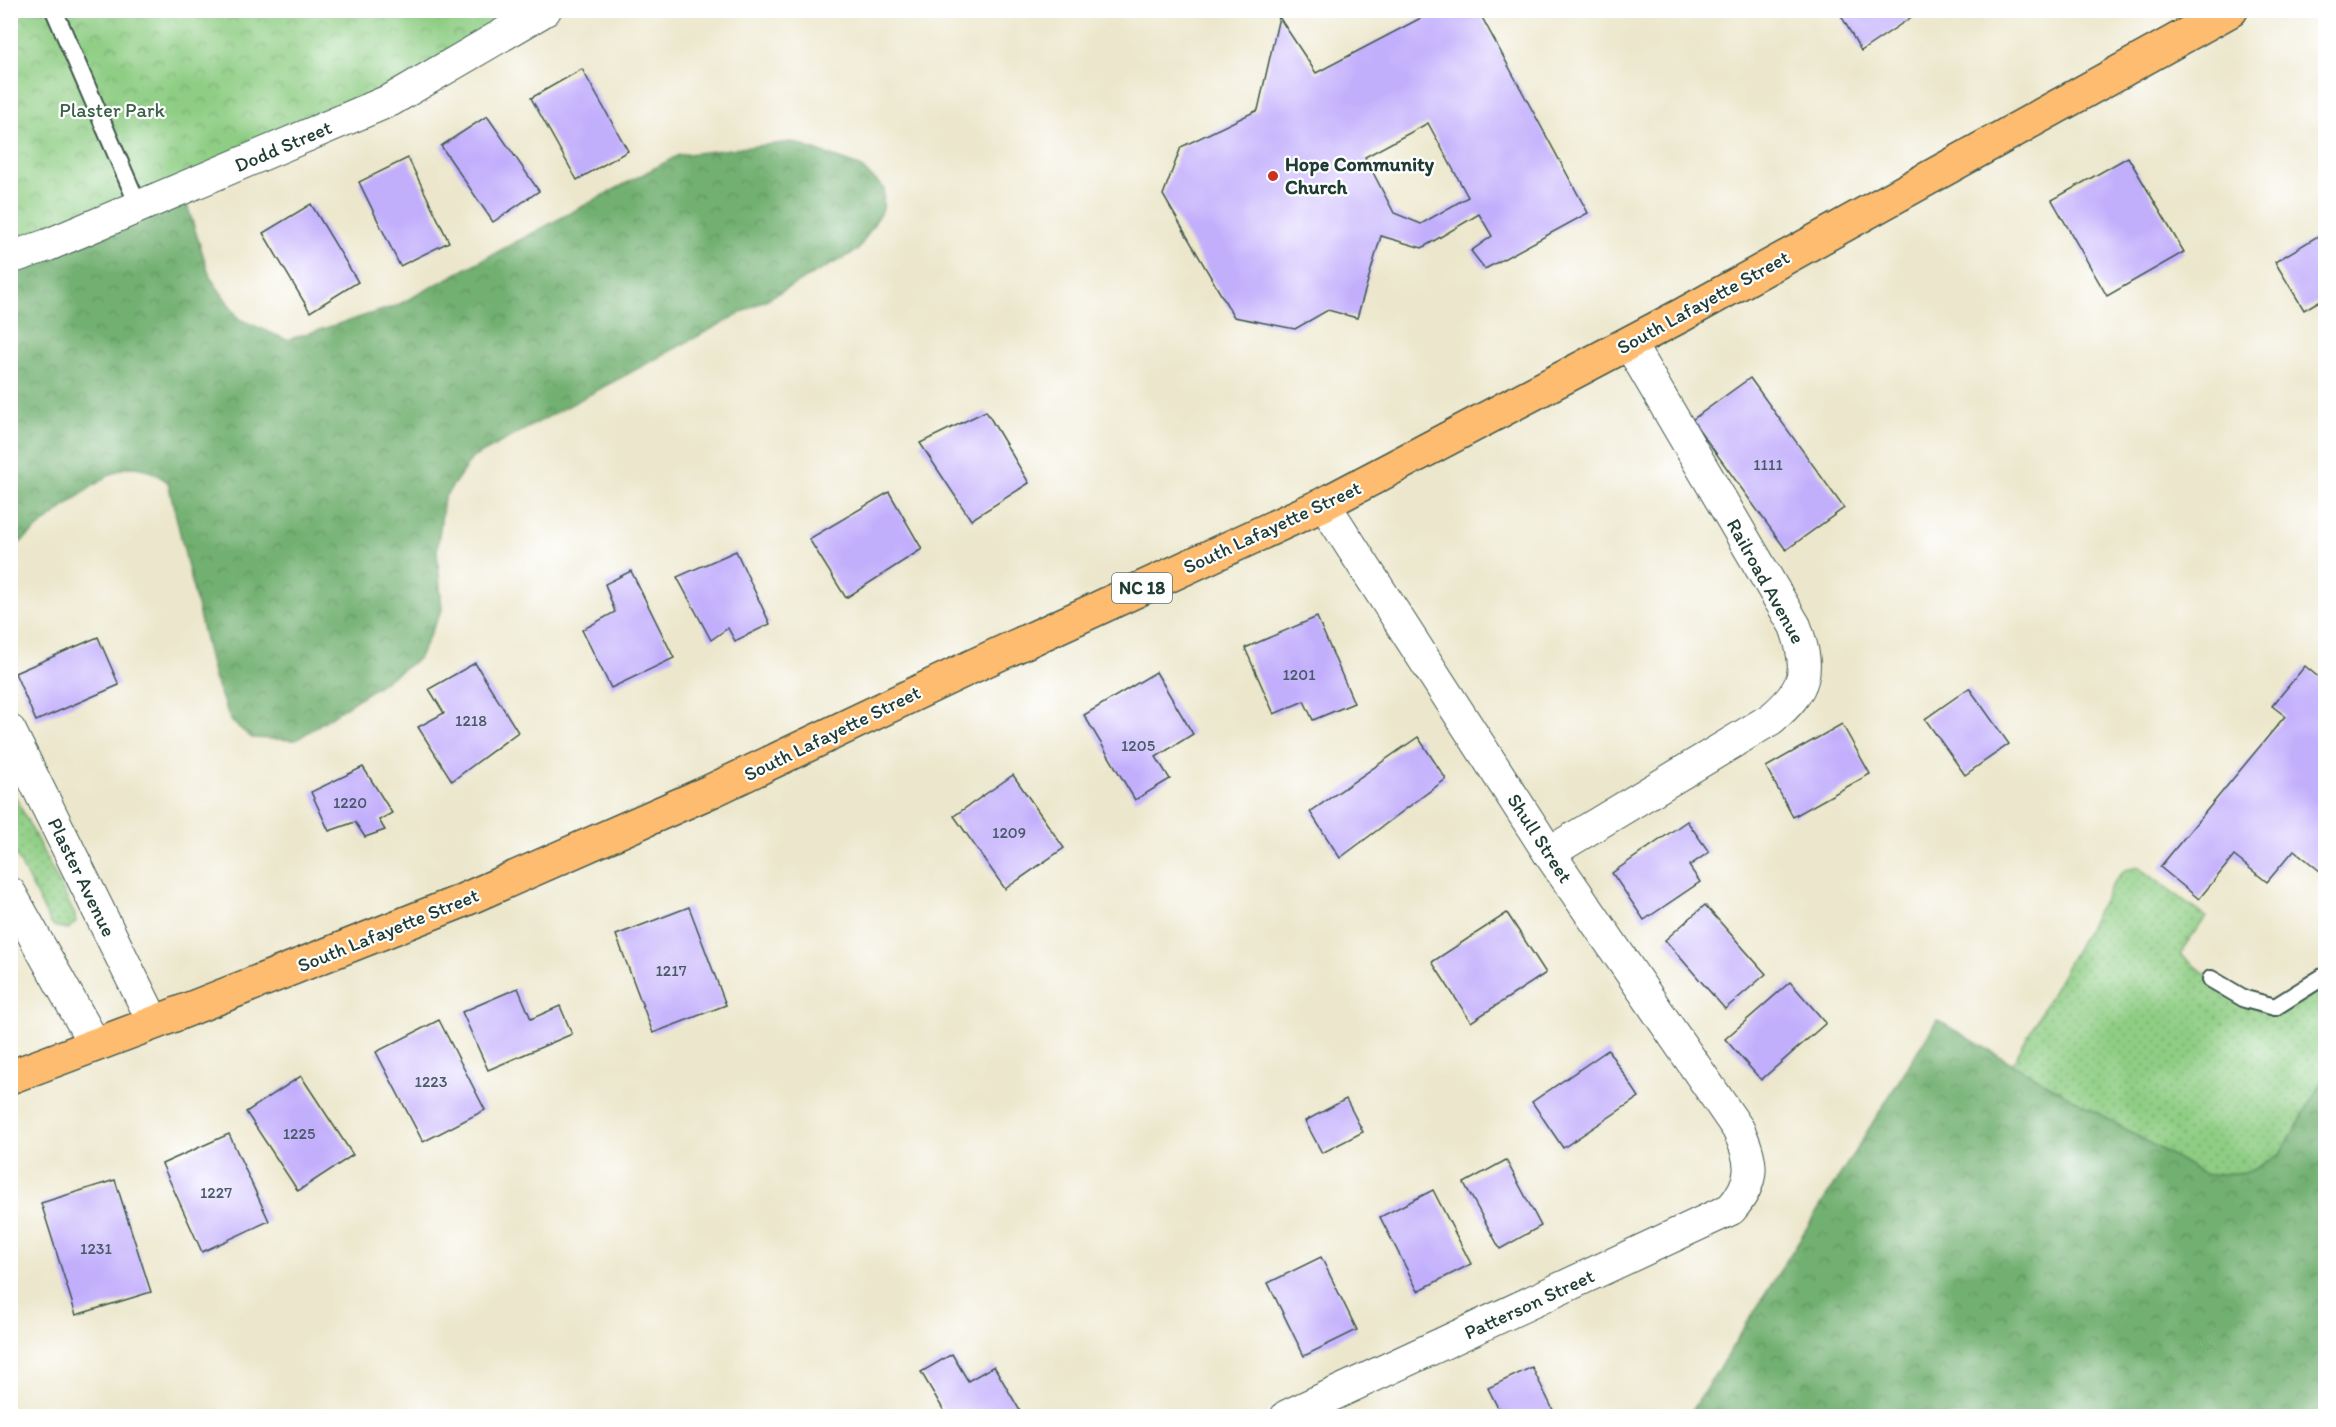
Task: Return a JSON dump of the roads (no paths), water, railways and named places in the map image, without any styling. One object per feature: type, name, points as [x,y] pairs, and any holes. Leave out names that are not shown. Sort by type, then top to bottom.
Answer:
[{"type":"main road","name":"South Lafayette Street","points":[[10,1077],[95,1046],[457,903],[711,791],[973,666],[1324,504],[1629,343],[2231,10]]},
{"type":"street","name":"Dodd Street","points":[[10,258],[48,246],[391,100],[545,10]]},
{"type":"street","name":"Railroad Avenue","points":[[1549,853],[1771,719],[1789,705],[1800,686],[1804,670],[1804,650],[1795,626],[1629,343]]},
{"type":"street","name":"Shull Street","points":[[1324,504],[1549,853],[1738,1129],[1747,1148],[1750,1172]]},
{"type":"street","name":"Plaster Avenue","points":[[10,731],[154,1023]]},
{"type":"street","points":[[10,893],[95,1046]]},
{"type":"street","name":"Patterson Street","points":[[1287,1416],[1731,1209],[1744,1194],[1750,1172]]},
{"type":"lane","points":[[54,10],[139,207]]},
{"type":"lane","points":[[2211,979],[2245,999],[2274,1007],[2325,975]]},
{"type":"place","name":"Hope Community Church","points":[[1273,176]]},
{"type":"park label","name":"Plaster Park","points":[[112,110]]}]
